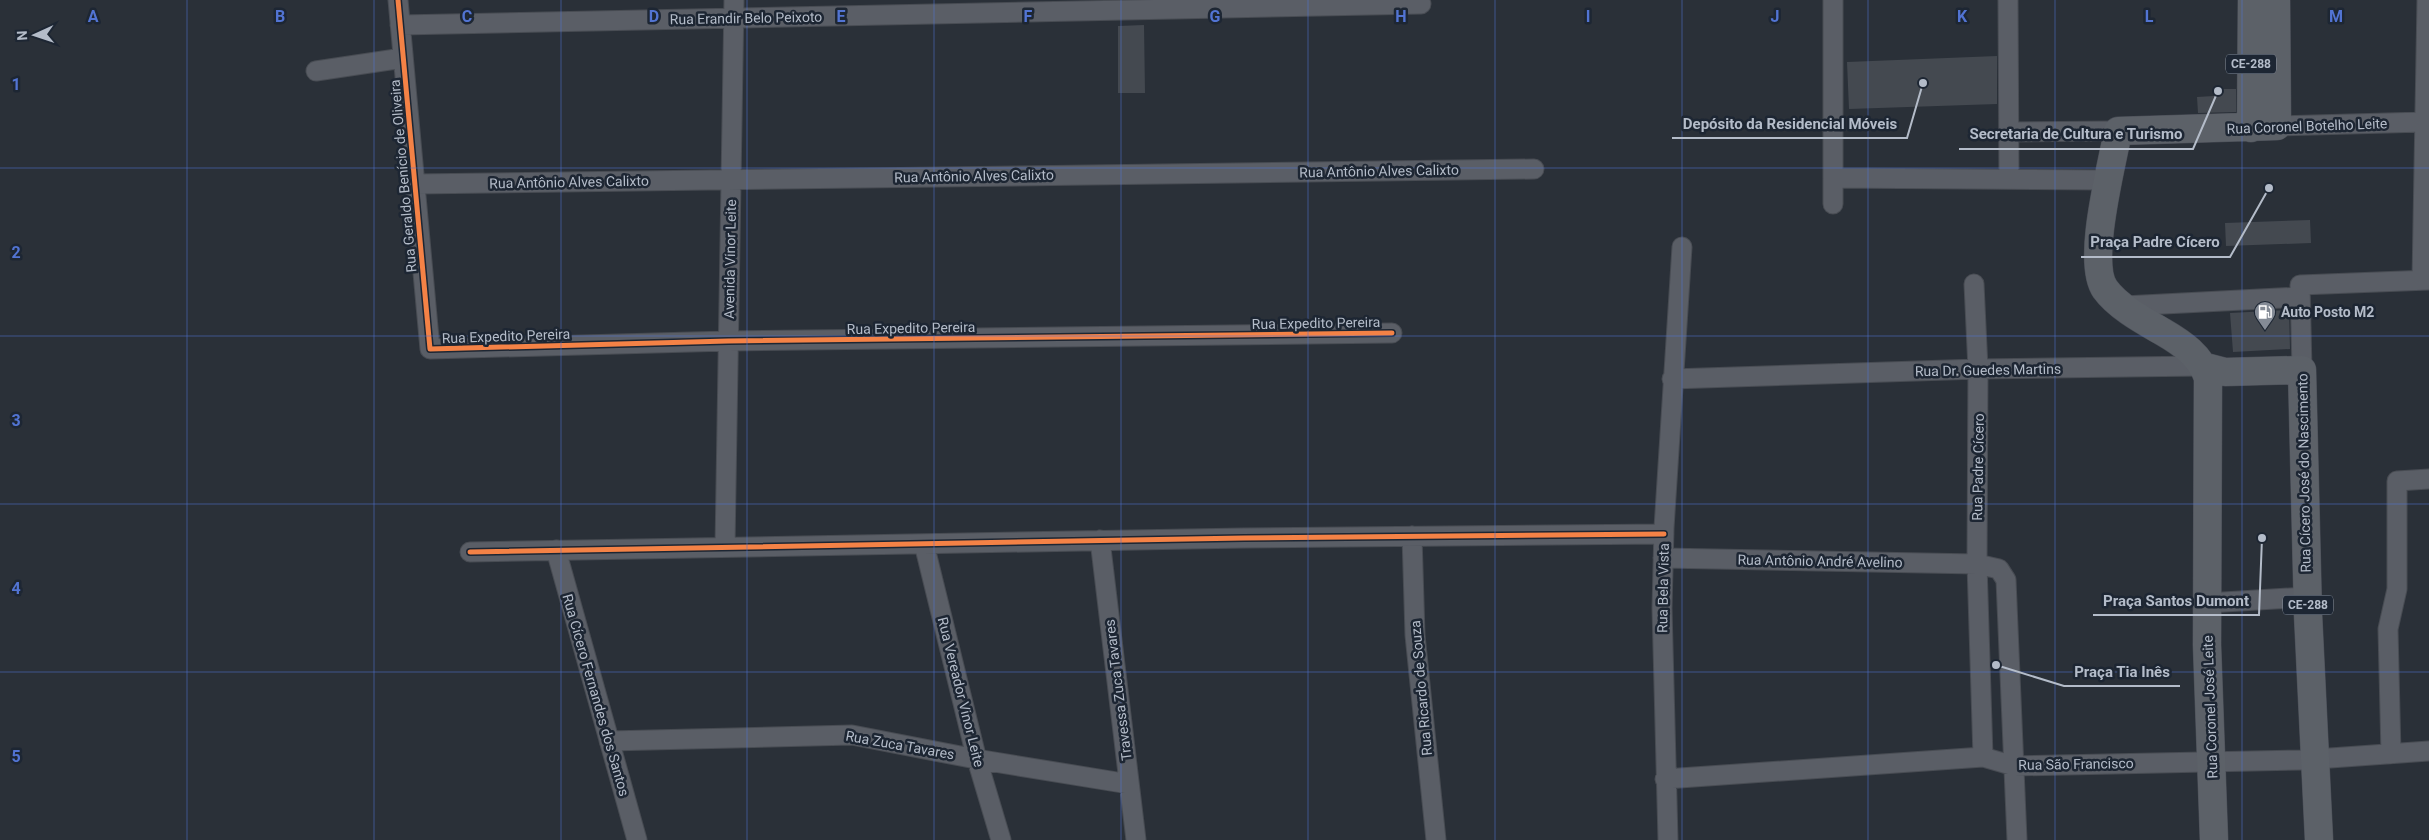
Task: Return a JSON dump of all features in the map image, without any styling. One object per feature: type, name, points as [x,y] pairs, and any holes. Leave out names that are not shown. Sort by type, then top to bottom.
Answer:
[{"type":"main road","name":"CE-288","points":[[2252,0],[2264,127]]},
{"type":"main road","name":"CE-288","points":[[2264,127],[2276,0]]},
{"type":"main road","name":"Rua Coronel Botelho Leite","points":[[2118,131],[2264,127]]},
{"type":"main road","points":[[2118,131],[2100,231],[2098,266],[2106,289],[2124,306],[2183,345],[2202,366]]},
{"type":"main road","name":"Rua Dr. Guedes Martins","points":[[2202,366],[2225,372],[2302,370]]},
{"type":"main road","name":"Rua Coronel José Leite","points":[[2202,366],[2208,378],[2207,603],[2214,840]]},
{"type":"main road","name":"Rua Cícero José do Nascimento","points":[[2302,370],[2307,597],[2319,840]]},
{"type":"street","name":"Rua Geraldo Benício de Oliveira","points":[[398,0],[430,349]]},
{"type":"street","points":[[1833,0],[1833,204]]},
{"type":"street","points":[[2008,0],[2009,179]]},
{"type":"street","points":[[2124,306],[2425,280],[2424,122],[2427,0]]},
{"type":"street","name":"Rua Erandir Belo Peixoto","points":[[400,25],[734,9],[1421,4]]},
{"type":"street","name":"Avenida Vinor Leite","points":[[726,547],[734,9]]},
{"type":"street","points":[[316,71],[403,58]]},
{"type":"street","name":"Rua Coronel Botelho Leite","points":[[2264,127],[2424,122]]},
{"type":"street","name":"Rua Coronel Botelho Leite","points":[[2009,132],[2118,131]]},
{"type":"street","name":"Rua Antônio Alves Calixto","points":[[415,184],[1534,169]]},
{"type":"street","points":[[1833,178],[2109,180]]},
{"type":"street","name":"Rua Bela Vista","points":[[1668,840],[1662,627],[1663,558],[1672,379],[1682,247]]},
{"type":"street","name":"Rua Padre Cícero","points":[[1974,284],[1978,369],[1977,564],[1983,757]]},
{"type":"street","name":"Rua Cícero José do Nascimento","points":[[2300,291],[2302,370]]},
{"type":"street","name":"Rua Expedito Pereira","points":[[430,349],[728,341],[1392,333]]},
{"type":"street","name":"Rua Dr. Guedes Martins","points":[[1672,379],[1978,369],[2202,366]]},
{"type":"street","points":[[2391,754],[2388,629],[2397,589],[2397,482],[2429,479]]},
{"type":"street","points":[[470,552],[1100,540],[1664,534]]},
{"type":"street","name":"Rua Ricardo de Souza","points":[[1412,536],[1415,635],[1436,840]]},
{"type":"street","name":"Travessa Zuca Tavares","points":[[1100,540],[1136,840]]},
{"type":"street","name":"Rua Vereador Vinor Leite","points":[[924,544],[976,759],[1001,840]]},
{"type":"street","name":"Rua Cícero Fernandes dos Santos","points":[[556,550],[637,840]]},
{"type":"street","name":"Rua Antônio André Avelino","points":[[1663,558],[1977,564]]},
{"type":"street","points":[[1977,564],[1995,567],[2002,572],[2006,580],[2017,840]]},
{"type":"street","points":[[2207,603],[2307,597]]},
{"type":"street","name":"Rua Zuca Tavares","points":[[609,741],[852,735],[976,759],[1129,784]]},
{"type":"street","name":"Rua São Francisco","points":[[1665,779],[1983,757],[2014,766],[2315,760],[2429,751]]},
{"type":"building","points":[[1144,25],[1145,93],[1118,93],[1118,26]]},
{"type":"building","points":[[1997,56],[1997,104],[1849,109],[1847,62]]},
{"type":"building","points":[[2236,89],[2236,112],[2198,113],[2197,97],[2214,96],[2214,90]]},
{"type":"building","points":[[2310,220],[2311,243],[2226,246],[2225,223]]},
{"type":"building","name":"Auto Posto M2","points":[[2289,310],[2290,349],[2233,352],[2230,313]]},
{"type":"cycle path","points":[[398,0],[430,349],[728,341],[1392,333]]},
{"type":"cycle path","points":[[470,552],[1244,538],[1664,534]]},
{"type":"place","name":"Depósito da Residencial Móveis","points":[[1923,83]]},
{"type":"place","name":"Secretaria de Cultura e Turismo","points":[[2218,91]]},
{"type":"place","name":"Praça Padre Cícero","points":[[2269,188]]},
{"type":"place","name":"Auto Posto M2","points":[[2265,331]]},
{"type":"place","name":"Praça Santos Dumont","points":[[2262,538]]},
{"type":"place","name":"Praça Tia Inês","points":[[1996,665]]}]
